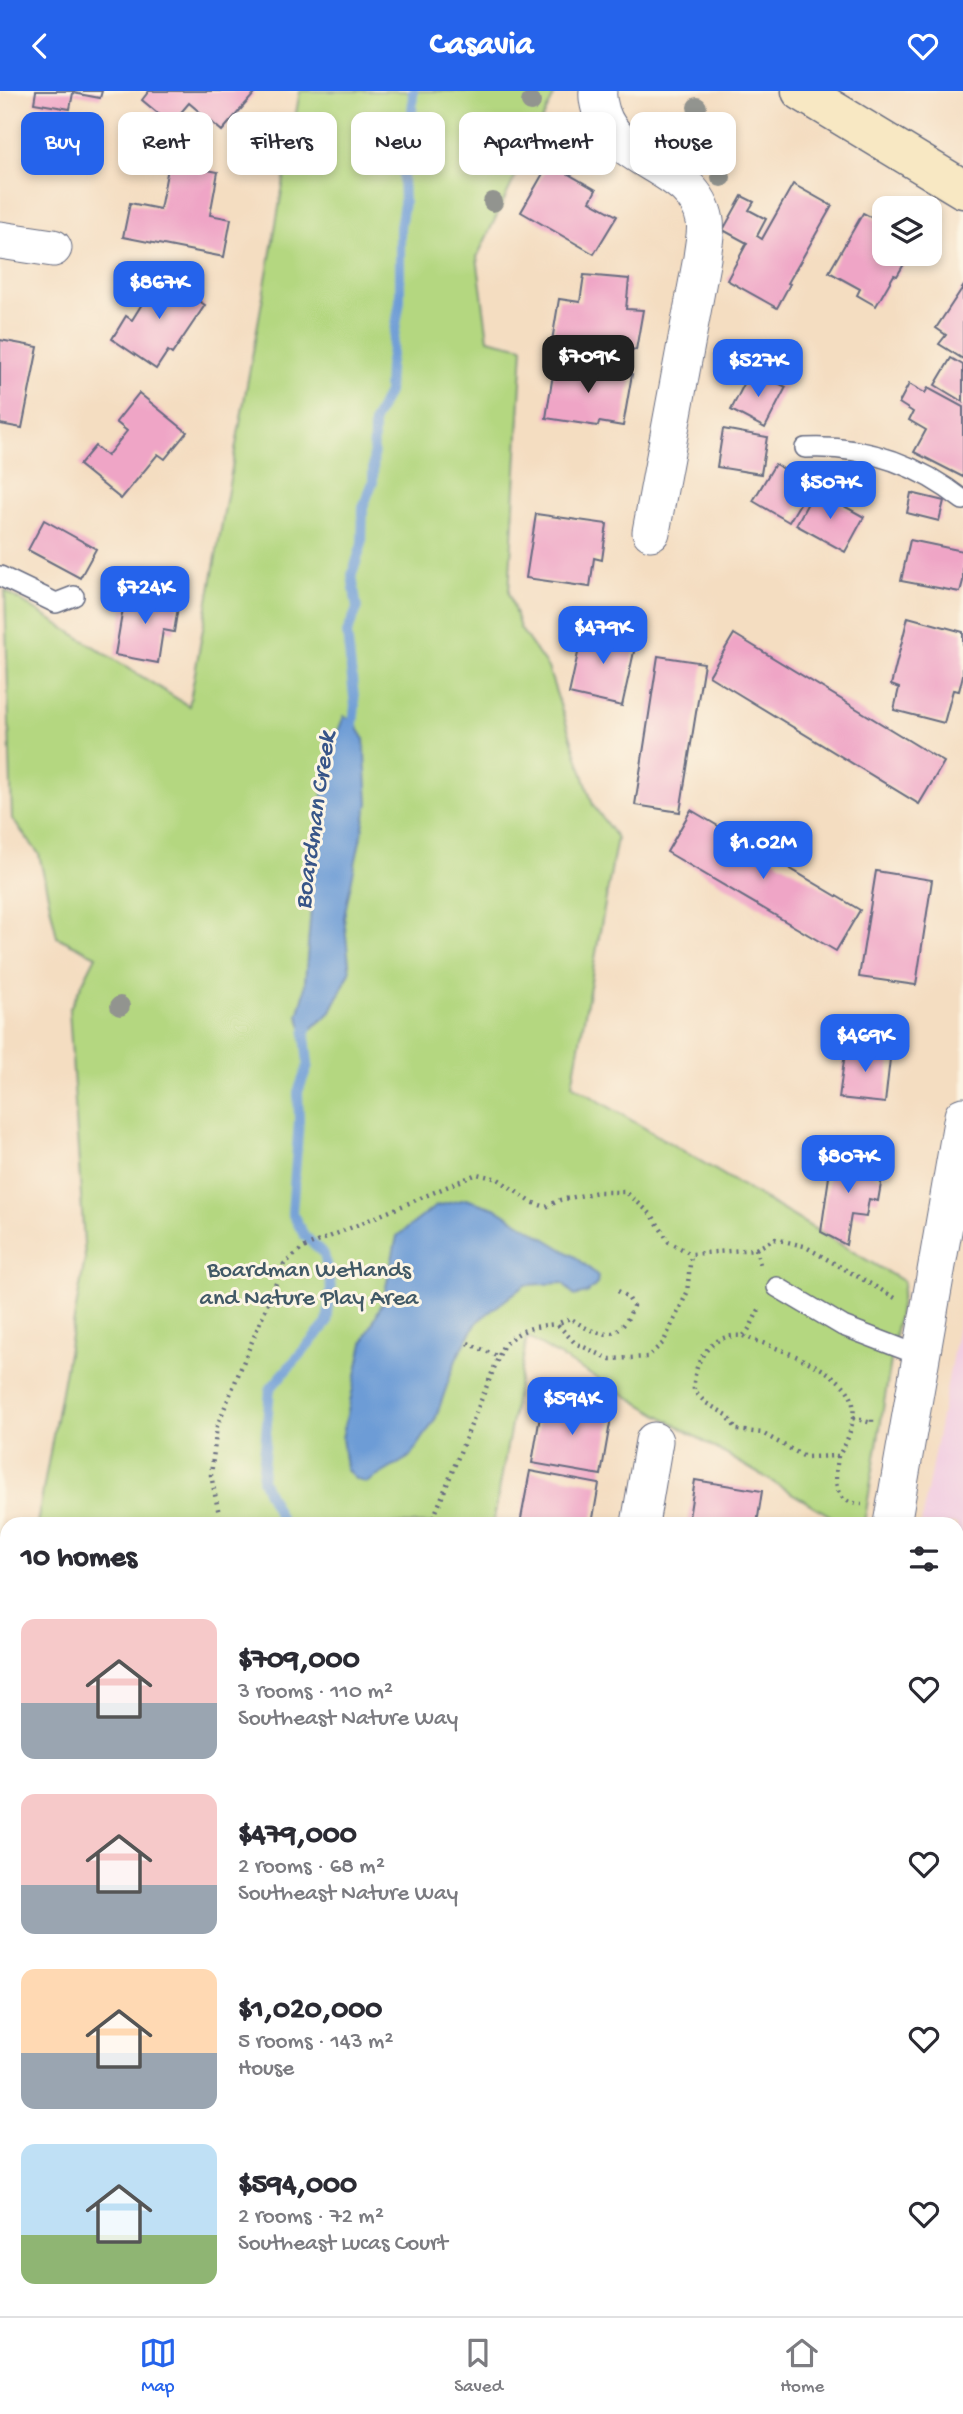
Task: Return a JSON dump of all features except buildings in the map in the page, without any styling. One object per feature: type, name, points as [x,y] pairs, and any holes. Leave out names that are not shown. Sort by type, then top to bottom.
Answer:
[{"type":"main road","points":[[801,91],[963,189]]},
{"type":"street","points":[[598,91],[602,117],[613,134],[632,150],[679,179],[692,192],[706,223],[702,258],[651,532]]},
{"type":"street","points":[[0,240],[53,248]]},
{"type":"street","points":[[893,1514],[963,1116]]},
{"type":"street","points":[[640,1517],[654,1441]]},
{"type":"lane","points":[[805,448],[868,451],[903,464],[944,485],[963,500]]},
{"type":"lane","points":[[0,576],[56,603],[74,596]]},
{"type":"lane","points":[[777,1287],[843,1326],[921,1356]]},
{"type":"path","points":[[220,1517],[211,1475],[217,1426],[284,1264],[303,1248],[477,1174],[498,1179],[531,1202],[546,1206],[598,1192],[626,1192],[652,1215],[669,1242],[691,1254],[757,1249],[775,1239],[804,1246],[928,1318]]},
{"type":"path","points":[[743,1336],[777,1287],[762,1271],[757,1249]]},
{"type":"path","points":[[557,1324],[575,1343],[610,1359],[647,1357],[663,1343],[687,1293],[691,1254]]},
{"type":"path","points":[[434,1517],[503,1346],[513,1336],[530,1327],[557,1324],[570,1318],[593,1333],[615,1332],[627,1322],[633,1306],[628,1297],[618,1291]]},
{"type":"path","points":[[838,1456],[805,1457],[762,1433],[737,1430],[727,1415],[706,1403],[694,1391],[696,1364],[706,1349],[731,1335],[743,1336],[784,1350],[821,1369],[841,1384],[851,1396],[853,1423],[846,1446],[838,1456],[836,1487],[845,1500],[853,1504],[893,1514]]},
{"type":"path","points":[[468,1343],[499,1357]]},
{"type":"shaded area","points":[[963,1299],[963,1517],[922,1517]]},
{"type":"green space","name":"Boardman Wetlands and Nature Play Area","points":[[300,91],[556,91],[546,112],[459,112],[459,175],[516,175],[477,257],[488,339],[523,347],[509,593],[520,628],[548,668],[593,805],[617,838],[572,1085],[904,1282],[865,1517],[832,1517],[527,1337],[494,1517],[38,1517],[85,1259],[69,1010],[96,956],[57,937],[39,854],[12,819],[5,591],[189,706],[285,175],[337,175],[337,112],[296,112]]},
{"type":"water","points":[[344,716],[353,720],[364,738],[368,803],[344,917],[350,972],[330,1013],[305,1034],[298,1016],[304,994],[311,908],[306,876],[319,857],[325,765]]},
{"type":"water","points":[[466,1199],[497,1209],[577,1258],[598,1276],[597,1284],[587,1293],[574,1296],[563,1283],[525,1285],[478,1321],[457,1357],[435,1420],[411,1456],[366,1483],[355,1479],[346,1468],[342,1438],[363,1343],[383,1301],[397,1236],[436,1206]]},
{"type":"waterway","name":"Boardman Creek","points":[[352,733],[355,706],[347,633],[357,609],[352,575],[362,544],[363,507],[373,482],[374,422],[388,392],[389,367],[400,301],[403,177],[413,91]]},
{"type":"waterway","name":"Boardman Creek","points":[[280,1517],[262,1480],[270,1389],[327,1323],[331,1288],[324,1254],[304,1235],[292,1213],[299,1120],[298,1092],[308,1065],[305,1034],[308,1023]]}]
